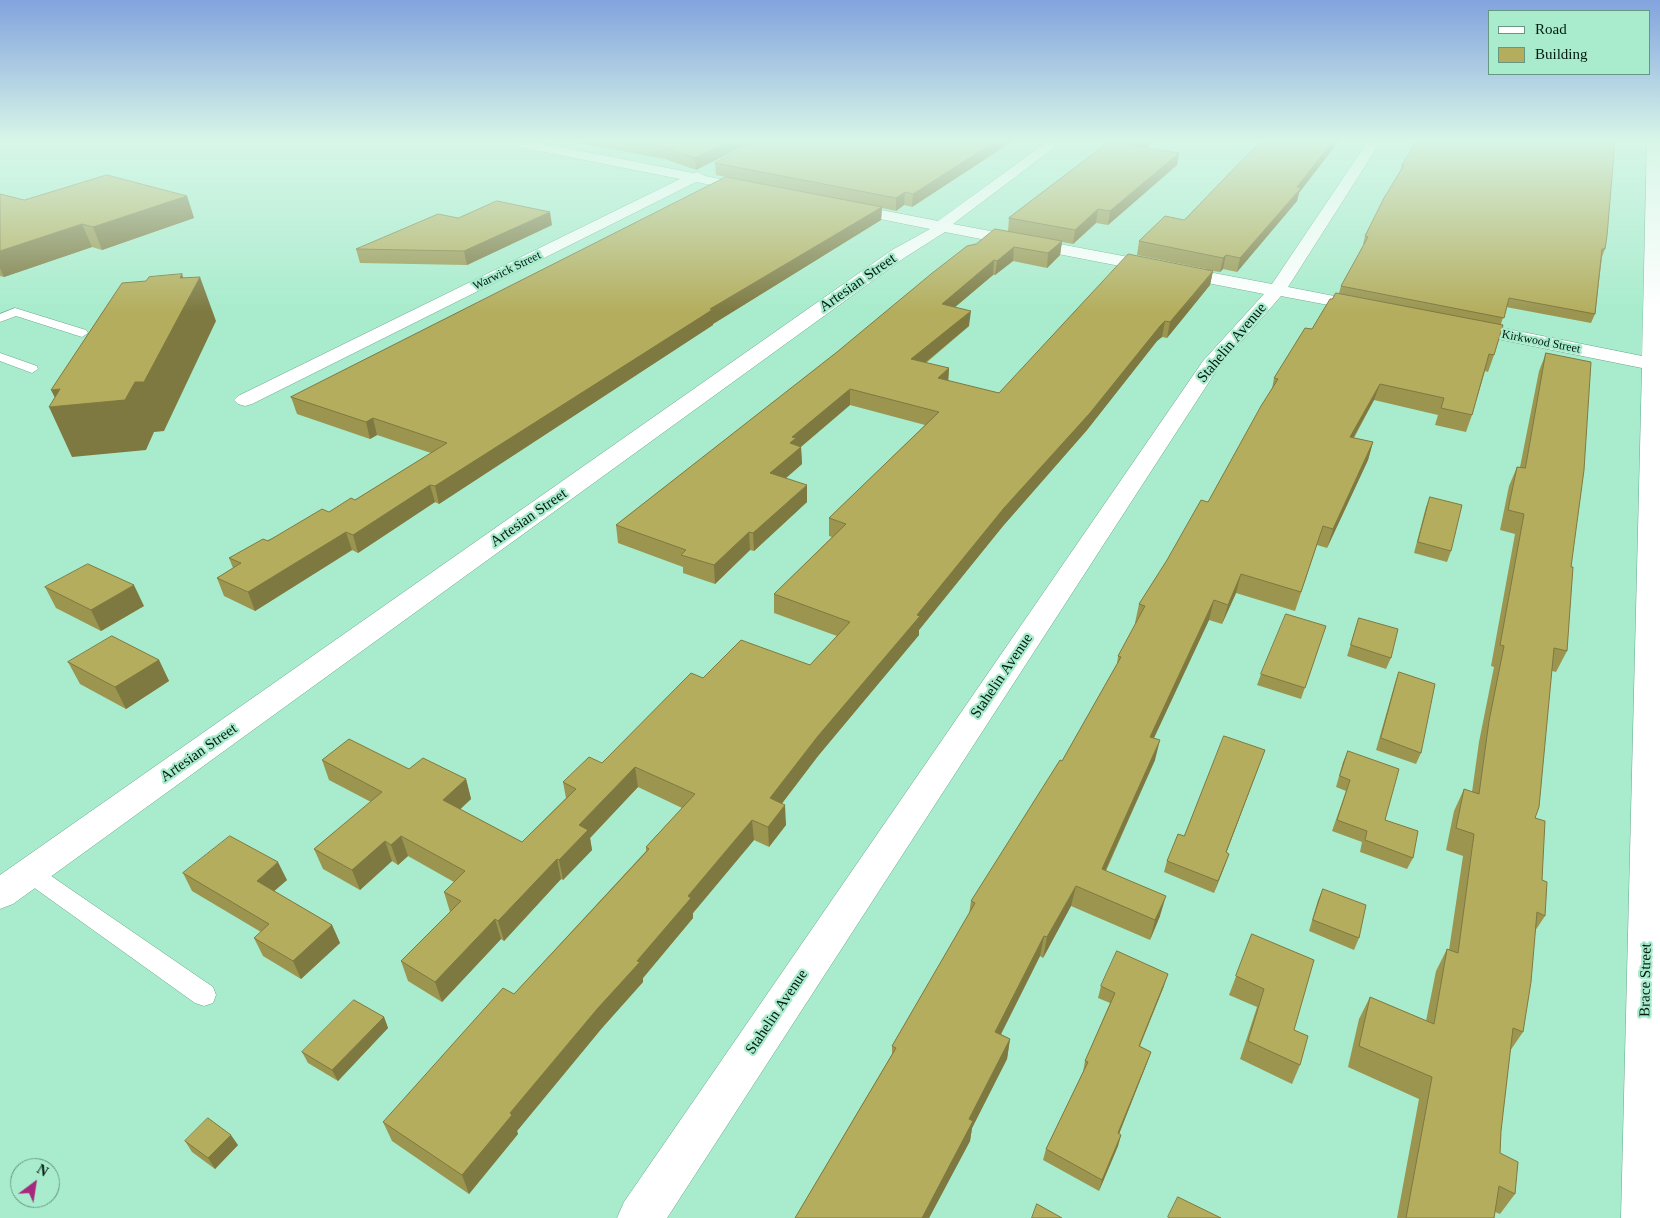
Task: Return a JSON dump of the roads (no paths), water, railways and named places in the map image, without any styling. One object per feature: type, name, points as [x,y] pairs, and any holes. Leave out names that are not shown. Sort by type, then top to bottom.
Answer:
[{"type":"street","name":"Warwick Street","points":[[244,400],[655,198]]},
{"type":"street","name":"Artesian Street","points":[[0,894],[898,254],[935,232],[940,226],[979,198]]},
{"type":"street","name":"Stahelin Avenue","points":[[640,1218],[1210,365],[1277,290],[1338,198]]},
{"type":"street","name":"Brace Street","points":[[1644,1218],[1656,367],[1653,198]]},
{"type":"street","points":[[829,204],[1382,311]]},
{"type":"street","name":"Kirkwood Street","points":[[1449,324],[1623,357],[1656,367]]},
{"type":"lane","points":[[0,318],[15,312],[82,333]]},
{"type":"lane","points":[[0,357],[32,369]]},
{"type":"lane","points":[[30,873],[204,995]]}]
